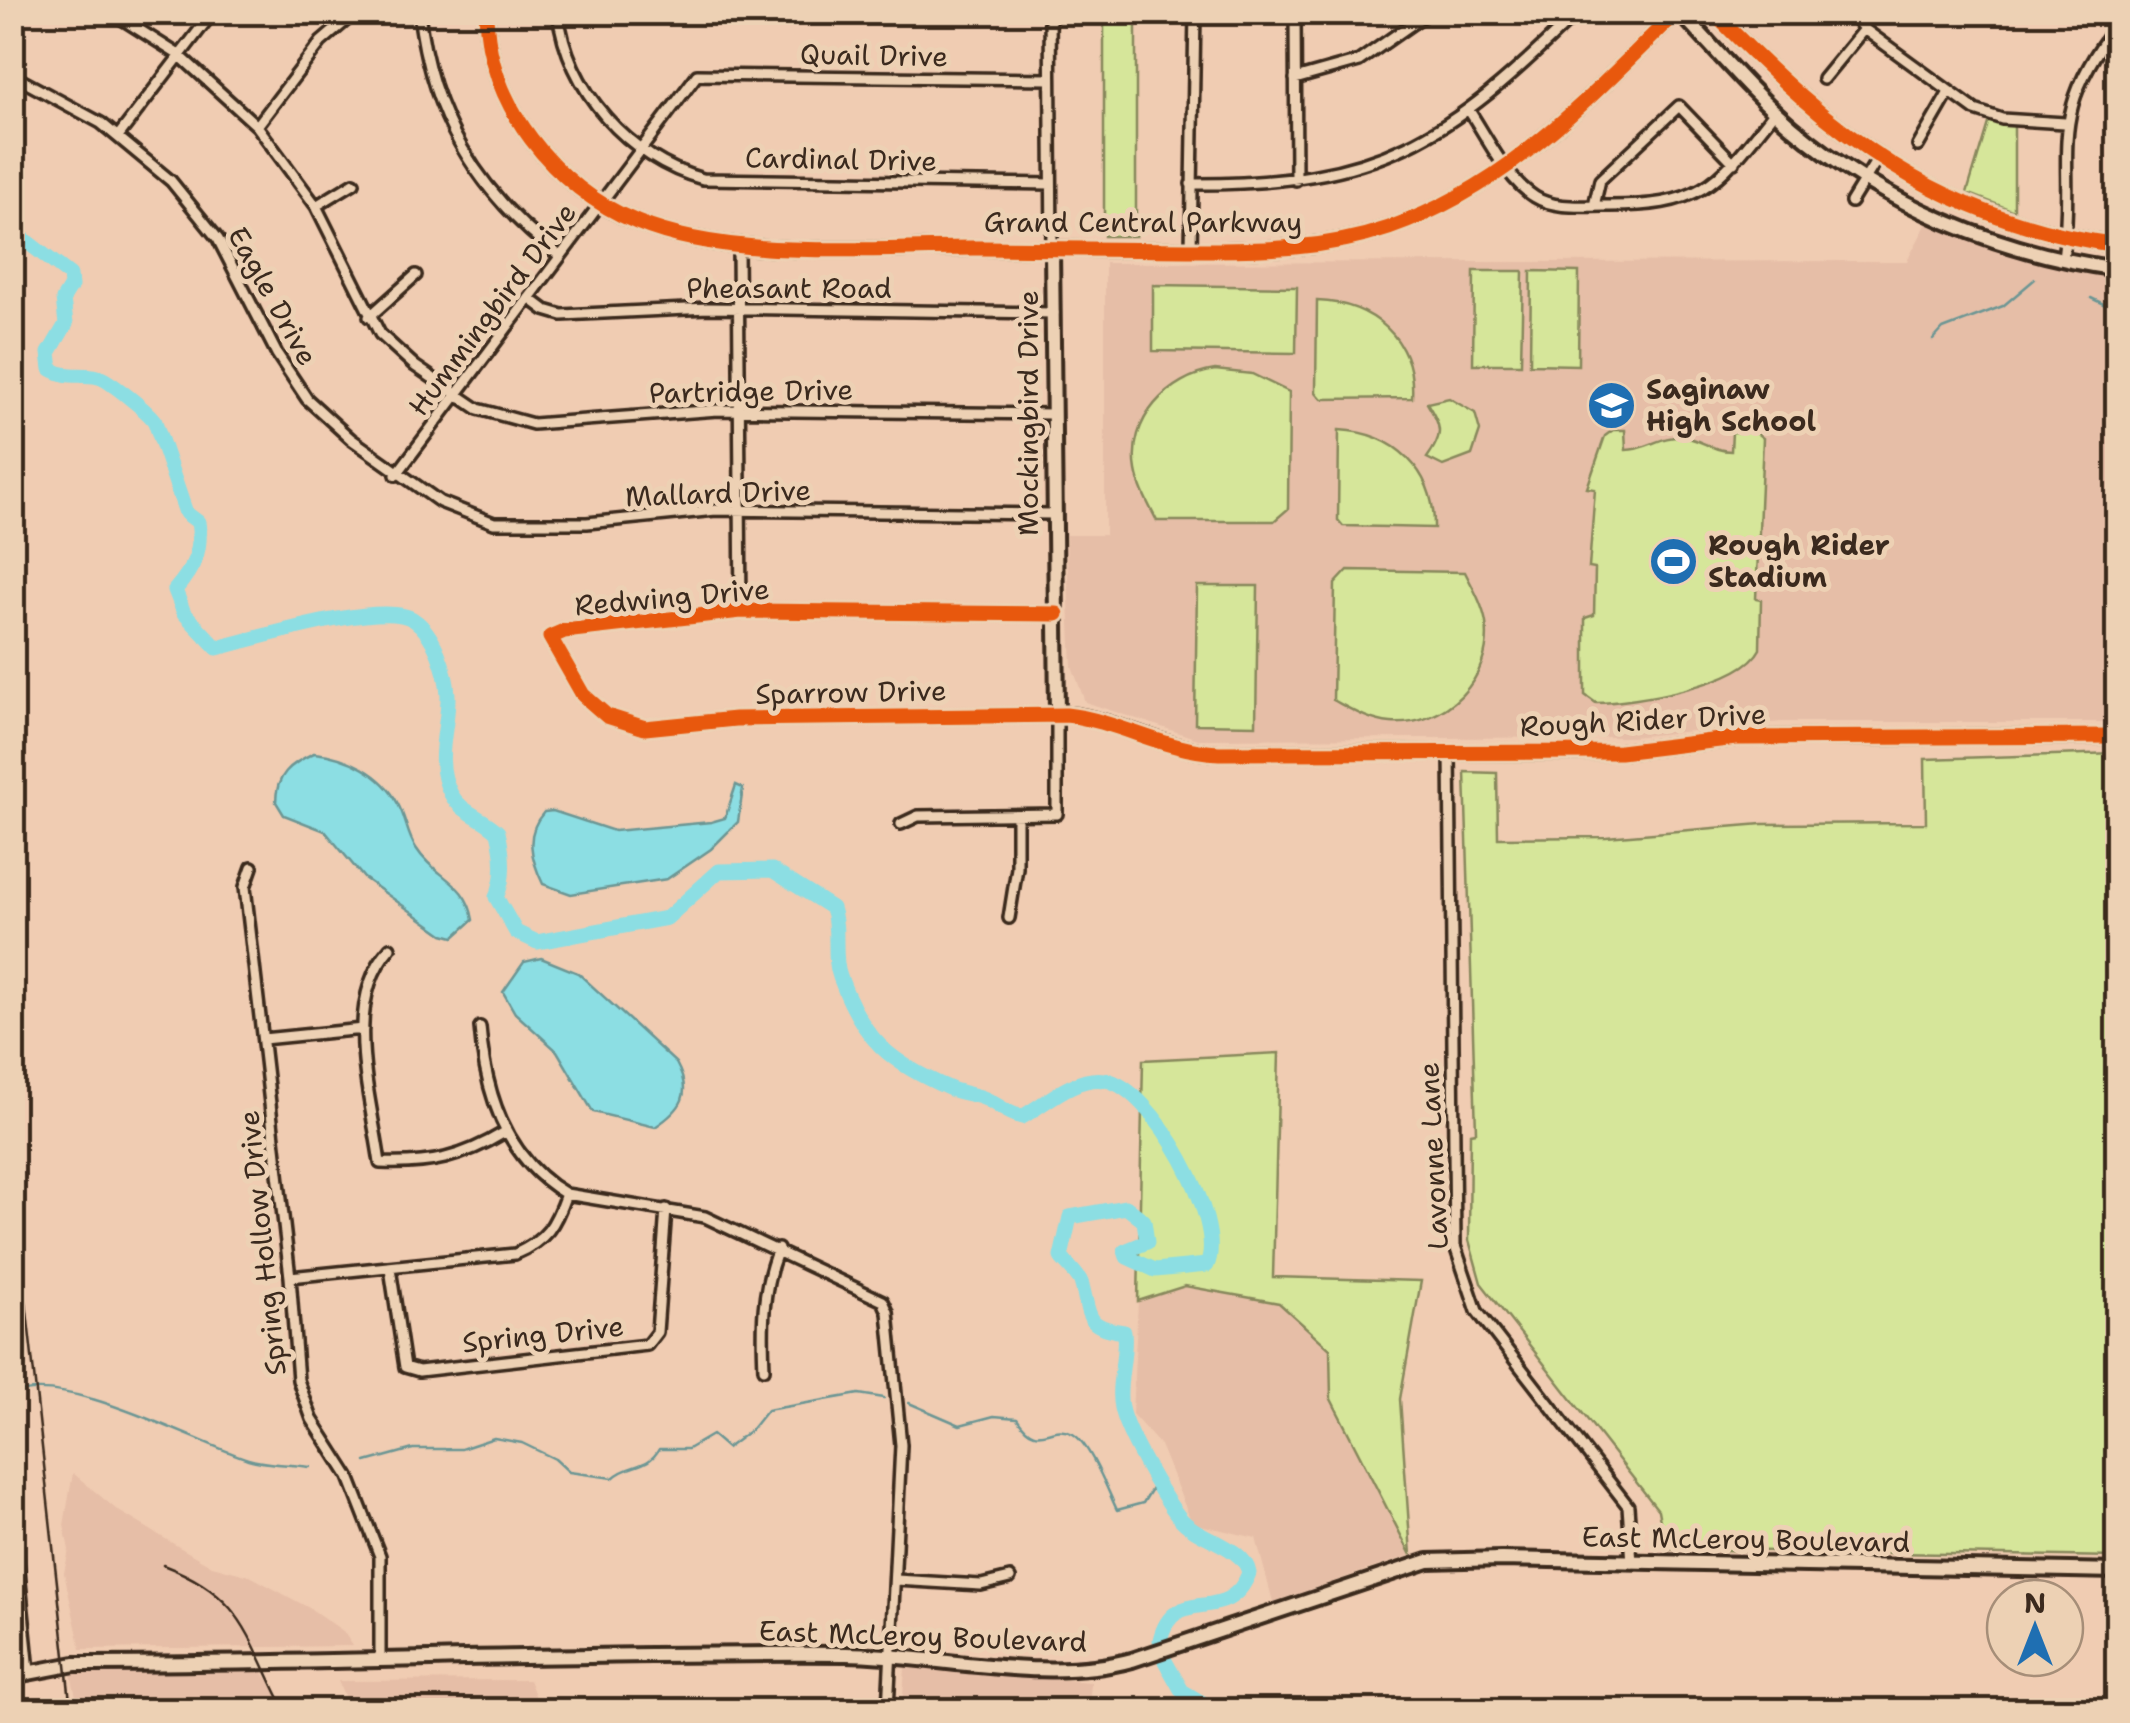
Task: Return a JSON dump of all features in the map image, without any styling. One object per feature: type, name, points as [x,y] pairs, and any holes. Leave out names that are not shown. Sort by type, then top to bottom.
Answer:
[{"type":"main road","name":"Grand Central Parkway","points":[[486,12],[501,83],[526,130],[558,172],[599,203],[652,228],[738,246],[1191,250],[1282,250],[1347,240],[1430,212],[1508,168],[1679,12]]},
{"type":"main road","points":[[1679,12],[1775,111],[1865,180],[1960,228],[2063,259],[2118,269]]},
{"type":"main road","points":[[1713,12],[1800,101],[1878,158],[1962,202],[2066,236],[2118,245]]},
{"type":"main road","name":"Mockingbird Drive","points":[[1052,249],[1057,714]]},
{"type":"main road","name":"Rough Rider Drive","points":[[1057,714],[1102,721],[1191,751],[1636,751],[1736,738],[2118,736]]},
{"type":"main road","name":"East McLeroy Boulevard","points":[[12,1676],[75,1664],[380,1659],[892,1655],[1057,1668],[1099,1667],[1142,1657],[1428,1562],[1501,1558],[2118,1571]]},
{"type":"street","points":[[12,41],[14,12]]},
{"type":"street","name":"Partridge Drive","points":[[110,12],[179,55],[257,126],[316,206],[369,317],[391,346],[454,396],[502,419],[533,424],[742,409],[1054,414]]},
{"type":"street","points":[[119,135],[213,12]]},
{"type":"street","points":[[257,126],[321,42],[356,12]]},
{"type":"street","points":[[419,12],[433,85],[458,146],[510,215],[560,256]]},
{"type":"street","points":[[558,12],[563,41],[586,90],[639,150]]},
{"type":"street","name":"Mockingbird Drive","points":[[1050,12],[1052,249]]},
{"type":"street","points":[[1191,250],[1195,12]]},
{"type":"street","points":[[1295,12],[1296,180]]},
{"type":"street","points":[[1295,79],[1330,72],[1372,54],[1429,12]]},
{"type":"street","points":[[1191,184],[1296,180],[1396,153],[1470,112],[1578,12]]},
{"type":"street","points":[[1851,12],[1864,29],[1948,94],[1988,116],[2065,122]]},
{"type":"street","points":[[2063,259],[2065,122],[2091,55],[2118,23]]},
{"type":"street","points":[[1823,79],[1864,29]]},
{"type":"street","name":"Eagle Drive","points":[[12,75],[119,135],[171,182],[202,217],[238,272],[277,354],[307,398],[396,475]]},
{"type":"street","name":"Hummingbird Drive","points":[[396,475],[698,75]]},
{"type":"street","name":"Quail Drive","points":[[698,75],[1050,79]]},
{"type":"street","points":[[1918,146],[1948,94]]},
{"type":"street","points":[[1594,206],[1600,180],[1679,106],[1734,163]]},
{"type":"street","points":[[1470,112],[1528,192],[1544,202],[1594,206],[1675,202],[1708,187],[1734,163],[1775,111]]},
{"type":"street","name":"Cardinal Drive","points":[[639,150],[669,169],[702,180],[1051,184]]},
{"type":"street","points":[[1851,202],[1878,158]]},
{"type":"street","points":[[316,206],[354,183]]},
{"type":"street","points":[[738,246],[741,611]]},
{"type":"street","points":[[369,317],[416,275]]},
{"type":"street","name":"Pheasant Road","points":[[529,298],[562,314],[737,308],[1054,313]]},
{"type":"street","name":"Mallard Drive","points":[[396,475],[440,502],[494,523],[587,523],[741,510],[1054,514]]},
{"type":"street","name":"Redwing Drive","points":[[645,728],[607,716],[583,694],[550,637],[564,631],[741,611],[1057,614]]},
{"type":"street","name":"Mockingbird Drive","points":[[1017,815],[1057,814],[1057,714]]},
{"type":"street","name":"Sparrow Drive","points":[[645,728],[735,719],[1057,714]]},
{"type":"street","name":"Lavonne Lane","points":[[1450,752],[1455,1246],[1477,1311],[1541,1388],[1628,1506],[1632,1563]]},
{"type":"street","points":[[901,824],[918,816],[1017,815],[1017,868],[1010,918]]},
{"type":"street","name":"Spring Hollow Drive","points":[[252,867],[245,887],[290,1277],[298,1380],[312,1419],[349,1477],[380,1556],[380,1659]]},
{"type":"street","points":[[390,948],[368,984],[363,1029],[380,1163],[409,1164],[467,1155],[505,1132]]},
{"type":"street","points":[[480,1028],[486,1070],[505,1132],[529,1168],[566,1194],[705,1217],[872,1292],[888,1312],[902,1445],[888,1710]]},
{"type":"street","points":[[263,1039],[363,1029]]},
{"type":"street","points":[[290,1277],[516,1254],[538,1244],[553,1229],[566,1194]]},
{"type":"street","name":"Spring Drive","points":[[390,1268],[405,1367],[419,1371],[646,1345],[657,1332],[666,1209]]},
{"type":"street","points":[[764,1368],[762,1317],[767,1277],[778,1249]]},
{"type":"street","points":[[12,1503],[30,1671]]},
{"type":"street","points":[[896,1580],[980,1585],[1010,1578]]},
{"type":"shaded area","name":"Saginaw High School","points":[[1928,221],[2036,261],[2117,276],[2117,722],[1782,722],[1632,737],[1198,739],[1085,702],[1072,666],[1066,535],[1105,535],[1105,263],[1907,261]]},
{"type":"shaded area","points":[[1185,1285],[1279,1303],[1330,1350],[1331,1399],[1411,1555],[1273,1602],[1256,1538],[1192,1523],[1160,1445],[1132,1414],[1138,1301]]},
{"type":"shaded area","points":[[73,1473],[117,1510],[212,1566],[250,1576],[311,1609],[343,1631],[353,1646],[81,1649],[64,1573],[69,1550],[64,1525]]},
{"type":"shaded area","points":[[905,1668],[1091,1682],[1089,1710],[902,1710]]},
{"type":"shaded area","points":[[261,1670],[289,1710],[79,1710],[71,1674]]},
{"type":"shaded area","points":[[529,1680],[541,1710],[350,1710],[338,1681]]},
{"type":"green space","points":[[1104,13],[1136,13],[1136,236],[1104,236]]},
{"type":"green space","points":[[1989,120],[2014,126],[2014,211],[1967,193]]},
{"type":"green space","points":[[1474,271],[1523,271],[1521,364],[1473,364]]},
{"type":"green space","points":[[1531,271],[1579,272],[1578,365],[1530,364]]},
{"type":"green space","points":[[1153,285],[1297,287],[1296,353],[1153,351]]},
{"type":"green space","points":[[1317,301],[1356,309],[1387,328],[1407,358],[1412,398],[1322,399],[1316,392]]},
{"type":"green space","points":[[1215,370],[1252,374],[1289,392],[1288,509],[1274,521],[1157,521],[1142,490],[1135,452],[1145,418],[1167,392],[1198,374]]},
{"type":"green space","points":[[1449,398],[1475,413],[1480,431],[1472,455],[1443,466],[1427,458],[1439,431],[1427,403]]},
{"type":"green space","points":[[1339,430],[1378,438],[1408,458],[1427,489],[1434,528],[1343,526],[1338,520]]},
{"type":"green space","name":"Rough Rider Stadium","points":[[1613,430],[1625,430],[1626,450],[1683,437],[1731,451],[1732,432],[1755,432],[1763,438],[1756,599],[1761,600],[1760,649],[1749,662],[1710,682],[1660,695],[1596,703],[1585,695],[1585,618],[1594,615],[1595,569],[1589,568],[1595,489],[1587,488],[1605,436]]},
{"type":"green space","points":[[1348,570],[1465,572],[1483,610],[1486,643],[1474,680],[1447,708],[1430,717],[1391,723],[1333,700],[1335,584]]},
{"type":"green space","points":[[1197,586],[1258,586],[1256,725],[1195,724]]},
{"type":"green space","points":[[2117,753],[2117,1557],[1665,1549],[1658,1510],[1481,1283],[1469,1240],[1470,1133],[1476,1132],[1465,772],[1497,773],[1498,838],[1606,837],[1762,824],[1926,823],[1925,759]]},
{"type":"green space","points":[[1279,1053],[1273,1277],[1421,1281],[1400,1399],[1411,1555],[1331,1399],[1330,1349],[1279,1303],[1185,1286],[1138,1301],[1143,1060]]},
{"type":"water","points":[[314,753],[363,768],[391,793],[416,848],[457,888],[470,907],[473,920],[454,937],[443,934],[364,878],[325,831],[284,815],[276,802],[279,784],[291,766]]},
{"type":"water","points":[[736,785],[743,788],[738,822],[711,849],[667,879],[571,894],[543,884],[535,865],[532,838],[544,812],[553,811],[614,831],[711,822],[725,818]]},
{"type":"water","points":[[541,958],[578,973],[676,1063],[684,1084],[682,1100],[655,1127],[593,1112],[557,1051],[515,1013],[503,992],[524,962]]},
{"type":"waterway","points":[[12,230],[70,275],[71,286],[63,299],[66,324],[49,353],[51,369],[103,379],[155,422],[186,513],[198,522],[195,559],[175,590],[184,613],[217,648],[318,623],[376,614],[414,620],[428,634],[447,685],[442,756],[446,781],[460,806],[498,832],[503,865],[496,897],[516,932],[537,942],[667,918],[719,871],[772,870],[832,908],[838,969],[849,999],[869,1033],[895,1059],[951,1089],[984,1098],[1022,1117],[1072,1086],[1105,1080],[1124,1088],[1164,1130],[1182,1159],[1206,1219],[1210,1245],[1207,1265],[1155,1270],[1127,1257],[1125,1251],[1147,1242],[1144,1221],[1126,1207],[1070,1217],[1061,1257],[1080,1280],[1090,1317],[1101,1327],[1124,1332],[1121,1408],[1155,1480],[1187,1525],[1230,1549],[1246,1564],[1249,1573],[1228,1599],[1177,1613],[1167,1622],[1160,1640]]},
{"type":"waterway","points":[[1933,340],[1943,329],[2003,306],[2035,279]]},
{"type":"waterway","points":[[2091,298],[2118,311]]},
{"type":"waterway","points":[[2112,342],[2118,336]]},
{"type":"waterway","points":[[12,1395],[35,1390],[64,1392],[130,1412],[248,1459],[310,1467]]},
{"type":"waterway","points":[[366,1462],[413,1449],[461,1449],[494,1438],[522,1443],[555,1459],[569,1472],[613,1478],[649,1460],[659,1449],[688,1449],[712,1435],[727,1448],[751,1430],[767,1410],[859,1394],[884,1398]]},
{"type":"waterway","points":[[909,1403],[960,1425],[994,1416],[1017,1418],[1038,1435],[1057,1431],[1073,1434],[1092,1457],[1117,1510],[1143,1503],[1158,1479]]},
{"type":"waterway","points":[[1165,1661],[1182,1691],[1214,1710]]},
{"type":"railway","points":[[12,1175],[71,1710]]},
{"type":"railway","points":[[163,1565],[212,1591],[228,1606],[252,1641],[285,1710]]},
{"type":"cycle path","points":[[486,12],[489,46],[498,79],[513,110],[531,139],[579,188],[637,222],[675,235],[716,243],[806,250],[1264,249],[1364,236],[1433,210],[1510,164],[1578,108],[1677,12]]},
{"type":"cycle path","points":[[1713,12],[1802,97],[1894,166],[1996,216],[2054,233],[2118,245]]},
{"type":"cycle path","points":[[1057,614],[741,611],[564,631],[550,637],[583,695],[607,716],[645,728],[735,719],[1066,715],[1179,747],[1219,753],[1620,752],[1736,738],[2118,736]]},
{"type":"place","name":"Saginaw High School","points":[[1611,405]]},
{"type":"place","name":"Rough Rider Stadium","points":[[1673,561]]}]
